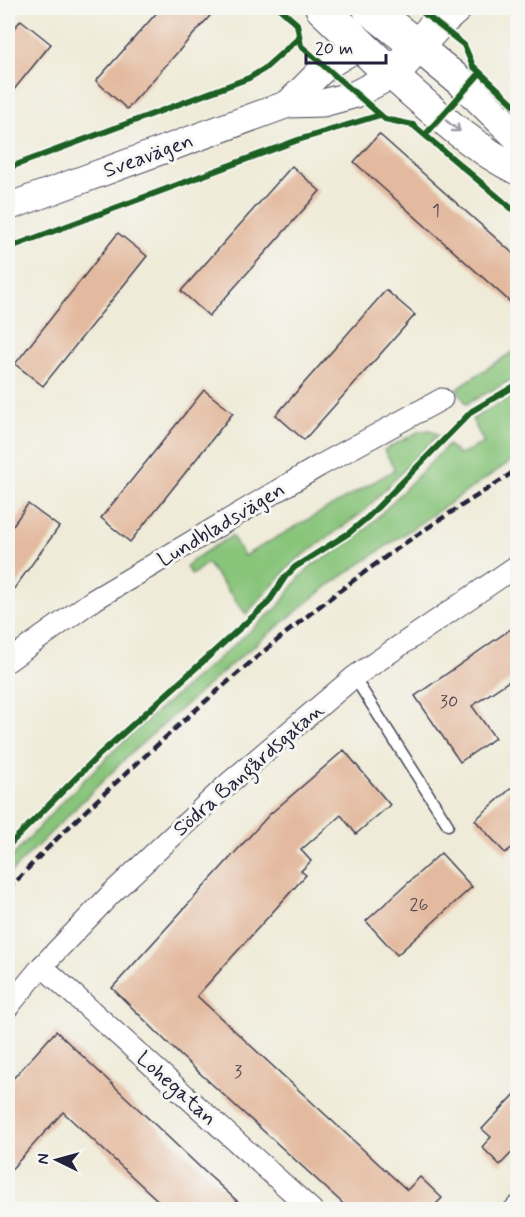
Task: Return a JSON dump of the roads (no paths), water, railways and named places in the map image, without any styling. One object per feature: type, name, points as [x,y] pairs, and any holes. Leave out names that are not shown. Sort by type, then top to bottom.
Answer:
[{"type":"main road","points":[[322,8],[392,75],[441,116],[496,159],[518,170]]},
{"type":"main road","name":"Sveavägen","points":[[392,75],[437,24],[455,8]]},
{"type":"main road","points":[[387,12],[418,47],[466,87],[518,136]]},
{"type":"main road","name":"Sveavägen","points":[[361,45],[387,12]]},
{"type":"street","name":"Sveavägen","points":[[288,104],[325,67],[361,45]]},
{"type":"street","name":"Sveavägen","points":[[8,207],[288,104],[323,103],[356,94],[392,75]]},
{"type":"street","name":"Lundbladsvägen","points":[[8,661],[92,601],[318,466],[442,399]]},
{"type":"street","name":"Södra Bangårdsgatan","points":[[8,1007],[42,966],[112,893],[230,782],[354,676],[518,565]]},
{"type":"street","name":"Lohegatan","points":[[42,966],[312,1209]]},
{"type":"street","points":[[514,1209],[518,1206]]},
{"type":"lane","points":[[354,676],[448,825]]},
{"type":"railway","points":[[8,890],[116,783],[279,639],[377,563],[518,469]]}]
